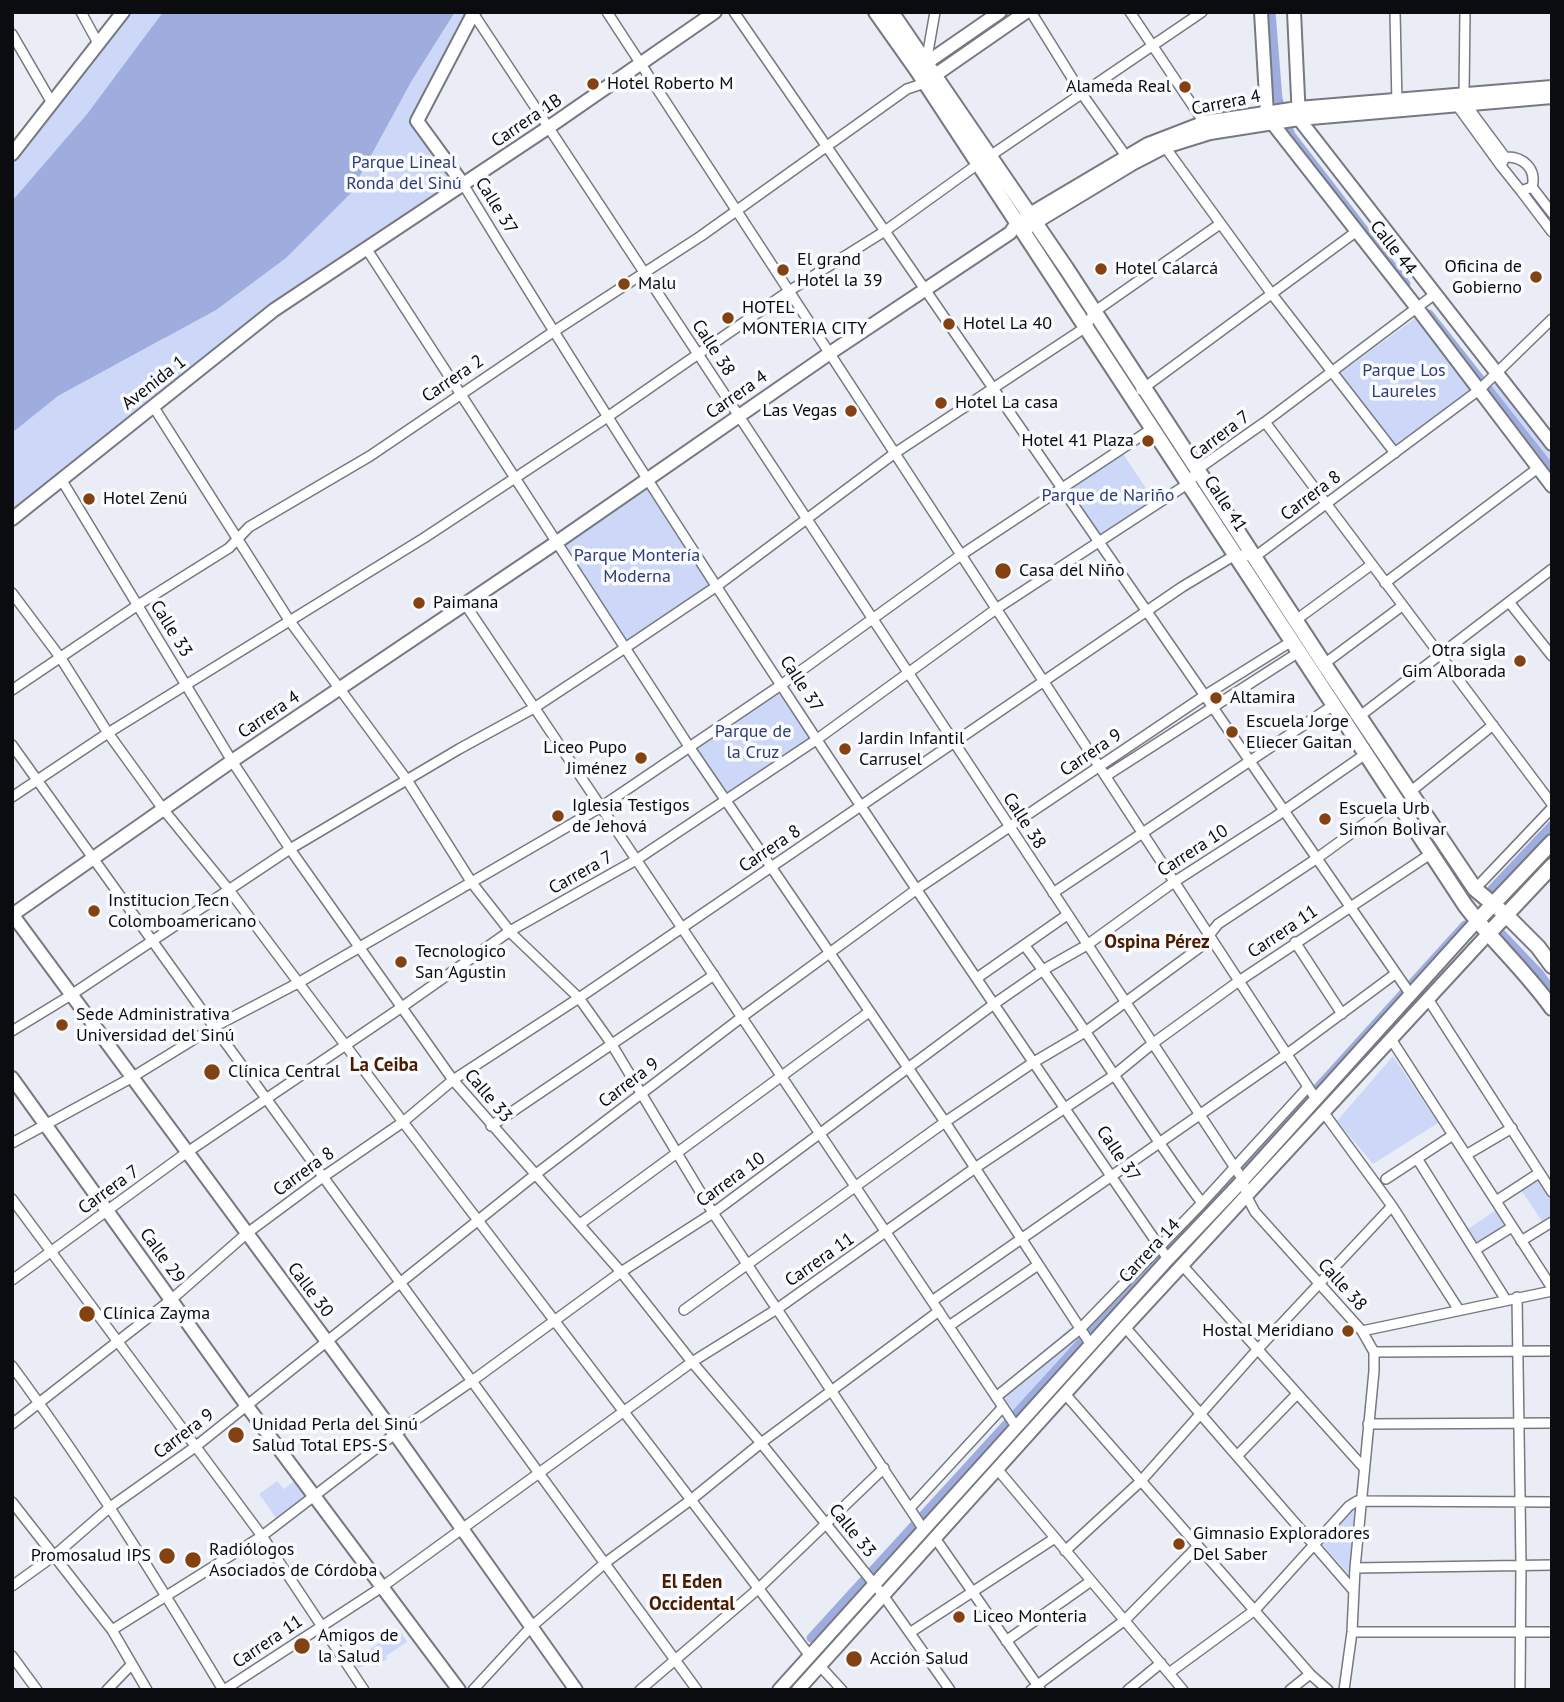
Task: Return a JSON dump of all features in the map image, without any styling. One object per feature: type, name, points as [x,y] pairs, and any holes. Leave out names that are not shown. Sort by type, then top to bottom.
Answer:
[{"type":"main road","name":"Calle 41","points":[[876,12],[926,73]]},
{"type":"main road","name":"Calle 41","points":[[891,12],[926,73],[984,160],[1020,227],[1477,921],[1518,963],[1552,1007]]},
{"type":"main road","name":"Calle 41","points":[[984,160],[1032,218],[1475,889],[1506,915],[1538,947],[1552,966]]},
{"type":"main road","name":"Carrera 14","points":[[1477,921],[1552,842]]},
{"type":"main road","name":"Carrera 14","points":[[1489,933],[1552,866]]},
{"type":"street","points":[[81,12],[99,45]]},
{"type":"street","points":[[12,154],[123,12]]},
{"type":"street","points":[[607,12],[1312,1092]]},
{"type":"street","name":"Carrera 1B","points":[[321,279],[715,12]]},
{"type":"street","points":[[734,12],[1409,993]]},
{"type":"street","points":[[926,73],[935,12]]},
{"type":"street","name":"Carrera 2","points":[[12,690],[138,605],[229,548],[249,527],[370,456],[552,332],[645,273],[907,89],[1000,12]]},
{"type":"street","points":[[1028,12],[1129,160]]},
{"type":"street","name":"Carrera 2","points":[[907,89],[926,73],[1028,12]]},
{"type":"street","points":[[1130,12],[1207,128]]},
{"type":"street","points":[[12,797],[108,733],[424,538],[606,418],[789,291],[885,231],[984,160],[1202,12]]},
{"type":"street","points":[[1261,12],[1273,118]]},
{"type":"street","points":[[1294,12],[1296,114]]},
{"type":"street","points":[[1395,12],[1397,105]]},
{"type":"street","points":[[1465,12],[1463,100],[1521,191],[1552,232]]},
{"type":"street","name":"Calle 37","points":[[474,13],[417,121],[463,184],[606,418],[816,740],[1163,1251]]},
{"type":"street","name":"Calle 38","points":[[474,13],[1238,1173],[1255,1212],[1362,1331],[1374,1352]]},
{"type":"street","points":[[12,34],[52,103]]},
{"type":"street","name":"Carrera 4","points":[[12,915],[232,761],[830,353],[1032,218],[1167,135],[1296,114],[1463,100],[1552,87]]},
{"type":"street","points":[[1463,100],[1552,96]]},
{"type":"street","name":"Calle 44","points":[[1296,114],[1432,296],[1552,444]]},
{"type":"street","name":"Calle 44","points":[[1273,118],[1357,231],[1419,306],[1552,485]]},
{"type":"street","name":"Carrera 4","points":[[1129,160],[1207,128]]},
{"type":"street","points":[[1165,147],[1331,373],[1395,453]]},
{"type":"street","points":[[1503,162],[1517,158],[1530,169],[1534,181],[1532,187]]},
{"type":"street","points":[[1521,191],[1532,187]]},
{"type":"street","points":[[1532,187],[1552,213]]},
{"type":"street","points":[[12,1031],[71,995],[290,849],[534,708],[625,648],[717,586],[895,453],[1086,327],[1094,312],[1220,224]]},
{"type":"street","points":[[1132,397],[1357,231]]},
{"type":"street","points":[[366,248],[690,748],[945,1122],[1089,1342]]},
{"type":"street","name":"Avenida 1","points":[[12,519],[274,310],[321,279]]},
{"type":"street","name":"Carrera 7","points":[[12,1280],[186,1153],[510,931],[636,860],[816,740],[996,609],[1189,483],[1198,469],[1432,296]]},
{"type":"street","name":"Carrera 8","points":[[1256,556],[1481,388],[1552,318]]},
{"type":"street","points":[[153,406],[239,537],[289,620],[407,780],[472,883],[510,931],[579,998],[611,1043],[713,1213],[922,1527]]},
{"type":"street","points":[[1265,422],[1552,806],[1475,889]]},
{"type":"street","points":[[12,1143],[131,1078],[214,1027],[298,984],[601,807],[781,685],[961,555],[1153,428]]},
{"type":"street","points":[[1385,583],[1538,468]]},
{"type":"street","name":"Calle 33","points":[[61,479],[232,761],[290,849],[453,1080],[621,1272],[761,1443],[883,1595],[950,1690]]},
{"type":"street","points":[[1235,555],[1256,556]]},
{"type":"street","name":"Carrera 8","points":[[12,1424],[172,1299],[246,1234],[403,1122],[453,1080],[579,998],[1146,611],[1235,555]]},
{"type":"street","points":[[1296,620],[1371,565]]},
{"type":"street","points":[[1360,716],[1552,570]]},
{"type":"street","points":[[12,593],[60,657],[108,733],[163,809],[229,890],[810,1656]]},
{"type":"street","points":[[1509,602],[1552,656]]},
{"type":"street","points":[[465,604],[1015,1425]]},
{"type":"street","points":[[1324,664],[1402,606]]},
{"type":"street","name":"Carrera 9","points":[[12,1586],[55,1555],[109,1508],[195,1447],[536,1174],[742,1017],[917,889],[1204,696],[1296,647]]},
{"type":"street","name":"Carrera 9","points":[[1105,776],[1212,707],[1296,647]]},
{"type":"street","points":[[1053,893],[1335,704]]},
{"type":"street","points":[[1410,792],[1493,725]]},
{"type":"street","points":[[12,745],[266,1099],[697,1690]]},
{"type":"street","name":"Carrera 10","points":[[112,1630],[262,1536],[394,1434],[472,1381],[621,1272],[713,1213],[994,1004],[1043,970],[1087,945],[1174,882],[1367,753]]},
{"type":"street","points":[[684,1310],[945,1122],[1034,1062],[1085,1032],[1199,948],[1218,924],[1316,859],[1397,800]]},
{"type":"street","name":"Carrera 11","points":[[224,1690],[382,1587],[692,1362],[777,1309],[975,1168],[1113,1076],[1152,1044],[1295,942],[1432,853]]},
{"type":"street","name":"Calle 30","points":[[12,915],[394,1434],[576,1690]]},
{"type":"street","points":[[977,978],[1067,915]]},
{"type":"street","name":"Carrera 14","points":[[778,1690],[872,1581],[1089,1342],[1163,1251],[1477,921]]},
{"type":"street","name":"Carrera 14","points":[[798,1690],[1125,1327],[1489,933]]},
{"type":"street","points":[[1295,942],[1342,1014]]},
{"type":"street","points":[[1025,946],[1158,1144],[1202,1203]]},
{"type":"street","points":[[491,1126],[713,975]]},
{"type":"street","points":[[932,1301],[1342,1014],[1398,978]]},
{"type":"street","points":[[1429,999],[1552,1192]]},
{"type":"street","points":[[580,1224],[869,1012]]},
{"type":"street","points":[[1362,1331],[1552,1289],[1391,1039]]},
{"type":"street","name":"Calle 29","points":[[12,1078],[247,1406],[459,1690]]},
{"type":"street","points":[[1324,1113],[1392,1206],[1459,1310]]},
{"type":"street","points":[[1466,1155],[1512,1128]]},
{"type":"street","points":[[1386,1179],[1453,1135]]},
{"type":"street","points":[[1418,1160],[1506,1300]]},
{"type":"street","points":[[996,1398],[1081,1330],[1163,1251],[1202,1203],[1238,1173]]},
{"type":"street","points":[[1496,1201],[1539,1173]]},
{"type":"street","points":[[12,1199],[262,1536],[364,1690]]},
{"type":"street","points":[[1065,1550],[1141,1481],[1392,1206]]},
{"type":"street","points":[[1521,1241],[1552,1222]]},
{"type":"street","points":[[1475,1250],[1512,1227]]},
{"type":"street","points":[[950,1326],[1038,1265]]},
{"type":"street","points":[[1182,1265],[1364,1468]]},
{"type":"street","points":[[1517,1297],[1520,1690]]},
{"type":"street","points":[[473,1690],[530,1628],[605,1563],[939,1311]]},
{"type":"street","points":[[1125,1327],[1354,1591]]},
{"type":"street","points":[[1344,1690],[1352,1633],[1374,1352],[1552,1352]]},
{"type":"street","points":[[12,1366],[39,1402],[166,1595],[224,1690]]},
{"type":"street","points":[[1237,1457],[1297,1394]]},
{"type":"street","points":[[1066,1395],[1310,1674],[1328,1690]]},
{"type":"street","points":[[912,1511],[1005,1410]]},
{"type":"street","points":[[1368,1424],[1552,1423]]},
{"type":"street","points":[[640,1690],[758,1589],[884,1468]]},
{"type":"street","points":[[998,1471],[1183,1690]]},
{"type":"street","points":[[1169,1673],[1255,1611],[1349,1506],[1361,1501],[1552,1502]]},
{"type":"street","points":[[12,1502],[112,1630],[147,1690]]},
{"type":"street","points":[[935,1538],[1036,1688],[1125,1620],[1198,1546]]},
{"type":"street","points":[[911,1632],[1055,1538]]},
{"type":"street","points":[[1355,1568],[1552,1565]]},
{"type":"street","points":[[1006,1641],[1091,1581]]},
{"type":"street","points":[[1352,1633],[1552,1632]]},
{"type":"street","points":[[12,1656],[37,1690]]},
{"type":"street","points":[[1128,1690],[1161,1663]]},
{"type":"street","points":[[107,1690],[131,1665]]},
{"type":"street","points":[[820,1666],[842,1690]]},
{"type":"street","points":[[1290,1690],[1310,1674]]},
{"type":"green space","points":[[131,12],[163,12],[87,114],[12,201],[12,164]]},
{"type":"green space","name":"Parque Lineal Ronda del Sinú","points":[[455,12],[474,12],[415,119],[461,184],[351,249],[12,518],[12,433],[58,396],[165,338],[411,82]]},
{"type":"green space","name":"Parque Los Laureles","points":[[1417,317],[1471,389],[1395,445],[1340,373]]},
{"type":"green space","points":[[1498,382],[1552,452],[1552,475],[1486,391]]},
{"type":"green space","name":"Parque de Nariño","points":[[1121,451],[1156,503],[1099,538],[1064,488]]},
{"type":"green space","name":"Parque Montería Moderna","points":[[646,486],[711,584],[625,644],[561,541]]},
{"type":"green space","name":"Parque de la Cruz","points":[[779,688],[813,738],[728,796],[693,746]]},
{"type":"green space","points":[[1393,1056],[1438,1123],[1373,1164],[1337,1121]]},
{"type":"green space","points":[[1537,1176],[1552,1198],[1552,1220],[1544,1224],[1519,1187]]},
{"type":"green space","points":[[1499,1208],[1510,1226],[1477,1248],[1465,1231]]},
{"type":"green space","points":[[1071,1327],[1083,1345],[1017,1417],[999,1391]]},
{"type":"green space","points":[[277,1481],[284,1489],[294,1481],[307,1498],[277,1519],[259,1494]]},
{"type":"green space","points":[[1357,1504],[1351,1577],[1322,1544]]},
{"type":"green space","points":[[399,1629],[407,1642],[386,1656],[387,1659],[376,1667],[373,1662],[358,1668],[353,1661]]},
{"type":"shaded area","points":[[163,12],[455,12],[411,82],[350,194],[286,258],[216,310],[58,396],[12,433],[12,201],[87,114]]},
{"type":"waterway","points":[[1271,12],[1278,99],[1291,135],[1406,284]]},
{"type":"waterway","points":[[1429,314],[1552,470]]},
{"type":"waterway","points":[[1492,889],[1552,825]]},
{"type":"waterway","points":[[811,1638],[1465,925]]},
{"type":"waterway","points":[[1498,930],[1539,973],[1552,991]]},
{"type":"place","name":"Hotel Roberto M","points":[[593,84]]},
{"type":"place","name":"Alameda Real","points":[[1185,87]]},
{"type":"place","name":"Hotel Calarcá","points":[[1101,269]]},
{"type":"place","name":"El grand Hotel la 39","points":[[783,270]]},
{"type":"place","name":"Oficina de Gobierno","points":[[1536,277]]},
{"type":"place","name":"Malu","points":[[624,284]]},
{"type":"place","name":"HOTEL MONTERIA CITY","points":[[728,318]]},
{"type":"place","name":"Hotel La 40","points":[[949,324]]},
{"type":"place","name":"Hotel La casa","points":[[941,403]]},
{"type":"place","name":"Las Vegas","points":[[851,411]]},
{"type":"place","name":"Hotel 41 Plaza","points":[[1148,441]]},
{"type":"place","name":"Hotel Zenú","points":[[89,499]]},
{"type":"place","name":"Casa del Niño","points":[[1003,571]]},
{"type":"place","name":"Paimana","points":[[419,603]]},
{"type":"place","name":"Otra sigla Gim Alborada","points":[[1520,661]]},
{"type":"place","name":"Altamira","points":[[1216,698]]},
{"type":"place","name":"Escuela Jorge Eliecer Gaitan","points":[[1232,732]]},
{"type":"place","name":"Jardin Infantil Carrusel","points":[[845,749]]},
{"type":"place","name":"Liceo Pupo Jiménez","points":[[641,758]]},
{"type":"place","name":"Iglesia Testigos de Jehová","points":[[558,816]]},
{"type":"place","name":"Escuela Urb Simon Bolivar","points":[[1325,819]]},
{"type":"place","name":"Institucion Tecn Colomboamericano","points":[[94,911]]},
{"type":"place","name":"Tecnologico San Agustin","points":[[401,962]]},
{"type":"place","name":"Sede Administrativa Universidad del Sinú","points":[[62,1025]]},
{"type":"place","name":"Clínica Central","points":[[212,1072]]},
{"type":"place","name":"Clínica Zayma","points":[[87,1314]]},
{"type":"place","name":"Hostal Meridiano","points":[[1348,1331]]},
{"type":"place","name":"Unidad Perla del Sinú Salud Total EPS-S","points":[[236,1435]]},
{"type":"place","name":"Gimnasio Exploradores Del Saber","points":[[1179,1544]]},
{"type":"place","name":"Promosalud IPS","points":[[167,1556]]},
{"type":"place","name":"Radiólogos Asociados de Córdoba","points":[[193,1560]]},
{"type":"place","name":"Liceo Monteria","points":[[959,1617]]},
{"type":"place","name":"Amigos de la Salud","points":[[302,1646]]},
{"type":"place","name":"Acción Salud","points":[[854,1659]]},
{"type":"district","name":"Ospina Pérez","points":[[1157,943]]},
{"type":"district","name":"La Ceiba","points":[[384,1066]]},
{"type":"district","name":"El Eden Occidental","points":[[692,1594]]}]
